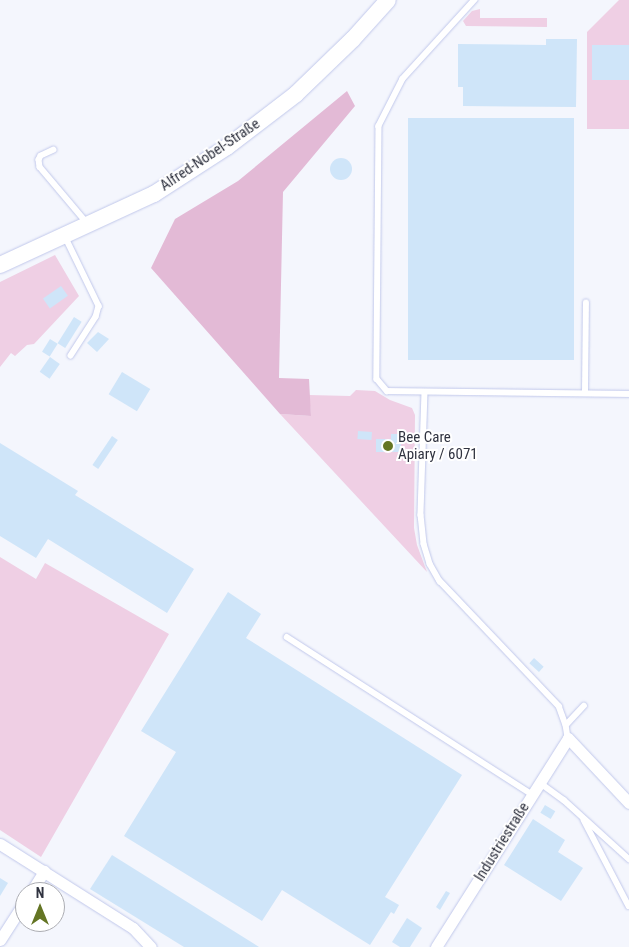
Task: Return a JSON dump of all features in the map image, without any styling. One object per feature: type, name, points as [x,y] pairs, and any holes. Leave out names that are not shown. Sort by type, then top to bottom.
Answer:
[{"type":"street","name":"Alfred-Nobel-Straße","points":[[0,265],[154,194],[227,147],[296,94],[333,59],[388,0]]},
{"type":"street","name":"Industriestraße","points":[[436,947],[568,738]]},
{"type":"street","points":[[568,738],[629,803]]},
{"type":"street","points":[[0,844],[133,928],[151,947]]},
{"type":"street","points":[[37,882],[44,871]]},
{"type":"street","points":[[0,940],[15,917]]},
{"type":"lane","points":[[475,0],[403,80],[379,126],[377,379],[388,391],[629,394]]},
{"type":"lane","points":[[54,150],[42,156],[39,160],[40,167],[89,225]]},
{"type":"lane","points":[[65,236],[98,306],[96,317],[71,356]]},
{"type":"lane","points":[[585,393],[586,303]]},
{"type":"lane","points":[[424,392],[421,515],[424,544],[430,564],[440,581],[559,706],[566,725],[568,738]]},
{"type":"lane","points":[[287,637],[532,794]]},
{"type":"lane","points":[[566,725],[584,706]]},
{"type":"lane","points":[[539,782],[564,800],[629,860]]},
{"type":"lane","points":[[581,816],[629,906]]},
{"type":"shaded area","points":[[619,0],[629,0],[629,129],[587,129],[587,32]]},
{"type":"shaded area","points":[[480,9],[480,18],[547,18],[547,27],[466,26],[463,21],[472,11]]},
{"type":"shaded area","points":[[347,91],[355,106],[283,192],[279,378],[309,379],[311,416],[280,414],[151,268],[175,219],[238,181]]},
{"type":"shaded area","points":[[55,255],[79,296],[34,344],[27,345],[15,356],[11,353],[0,367],[0,282]]},
{"type":"shaded area","points":[[356,390],[375,391],[390,400],[412,408],[415,415],[414,528],[417,545],[427,572],[280,414],[311,416],[309,395],[350,396]]},
{"type":"shaded area","points":[[0,557],[36,579],[45,563],[169,634],[41,857],[0,830]]},
{"type":"building","points":[[546,39],[577,39],[576,107],[463,106],[463,87],[458,87],[458,44],[546,45]]},
{"type":"building","points":[[592,45],[629,45],[629,80],[592,80]]},
{"type":"building","points":[[408,118],[574,118],[574,360],[408,360]]},
{"type":"building","points":[[337,158],[345,158],[352,165],[352,173],[345,180],[337,180],[330,173],[330,165]]},
{"type":"building","points":[[61,286],[68,296],[50,308],[43,299]]},
{"type":"building","points":[[74,317],[82,322],[65,348],[58,343]]},
{"type":"building","points":[[98,332],[109,339],[97,352],[87,343]]},
{"type":"building","points":[[50,339],[58,344],[50,356],[42,352]]},
{"type":"building","points":[[50,357],[60,364],[50,379],[40,372]]},
{"type":"building","points":[[122,372],[150,389],[137,411],[109,394]]},
{"type":"building","points":[[358,431],[372,432],[371,440],[357,439]]},
{"type":"building","name":"Bee Care Apiary / 6071","points":[[391,434],[401,434],[401,452],[376,452],[376,439],[391,439]]},
{"type":"building","points":[[112,436],[118,440],[98,469],[92,465]]},
{"type":"building","points":[[0,443],[78,491],[75,495],[194,569],[167,613],[48,539],[36,558],[0,536]]},
{"type":"building","points":[[228,592],[261,614],[246,638],[462,775],[385,897],[399,905],[394,914],[391,912],[370,945],[282,890],[262,921],[124,836],[176,752],[141,731]]},
{"type":"building","points":[[534,658],[544,667],[539,672],[529,663]]},
{"type":"building","points":[[545,805],[555,811],[551,819],[540,813]]},
{"type":"building","points":[[533,819],[565,840],[558,852],[583,868],[561,901],[504,865]]},
{"type":"building","points":[[112,855],[259,947],[184,947],[90,889]]},
{"type":"building","points":[[0,878],[8,883],[0,896]]},
{"type":"building","points":[[446,891],[450,893],[440,910],[436,907]]},
{"type":"building","points":[[407,918],[422,928],[410,947],[400,947],[392,942]]},
{"type":"place","name":"Bee Care Apiary / 6071","points":[[388,446]]}]
